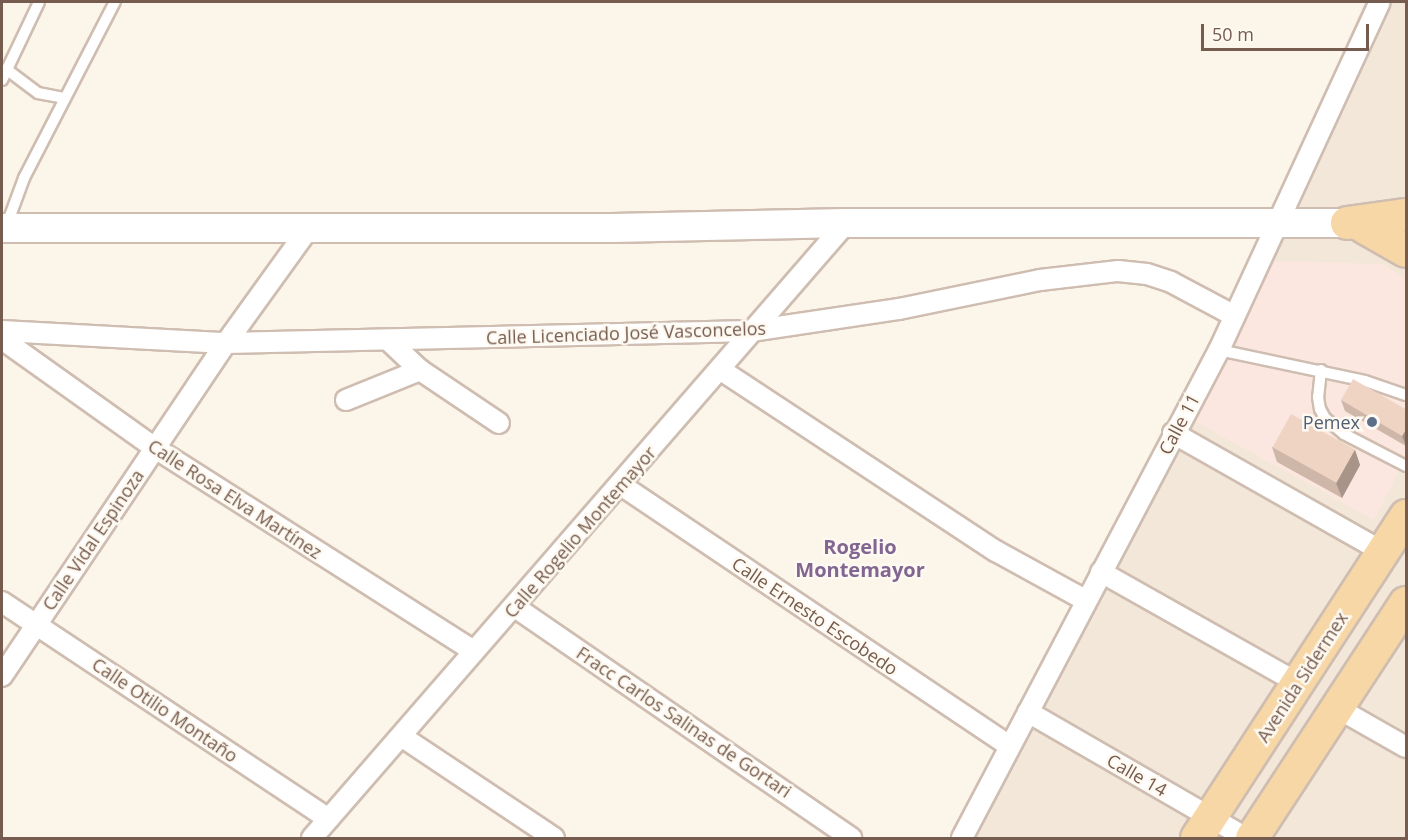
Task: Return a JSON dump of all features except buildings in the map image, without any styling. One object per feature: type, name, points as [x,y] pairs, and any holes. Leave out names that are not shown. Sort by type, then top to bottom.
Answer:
[{"type":"main road","points":[[1355,225],[1407,214]]},
{"type":"main road","points":[[3,228],[613,228],[846,223],[1278,224],[1355,225],[1407,229]]},
{"type":"main road","points":[[1355,225],[1407,252]]},
{"type":"main road","name":"Avenida Sidermex","points":[[1204,828],[1407,516]]},
{"type":"main road","points":[[1252,838],[1407,603]]},
{"type":"street","name":"Calle 11","points":[[962,838],[1085,600],[1219,350],[1380,2]]},
{"type":"street","name":"Calle Rogelio Montemayor","points":[[312,838],[721,370],[751,331],[846,223]]},
{"type":"street","name":"Calle Vidal Espinoza","points":[[2,676],[226,344],[309,228]]},
{"type":"street","name":"Calle Licenciado José Vasconcelos","points":[[2,331],[226,344],[751,331],[899,309],[1040,280],[1118,271],[1148,274],[1171,282],[1235,316]]},
{"type":"street","name":"Calle Rosa Elva Martínez","points":[[2,339],[155,448],[474,651]]},
{"type":"street","points":[[389,341],[420,370],[499,423]]},
{"type":"street","points":[[346,400],[420,370]]},
{"type":"street","points":[[721,370],[996,551],[1085,600]]},
{"type":"street","points":[[1173,434],[1383,552]]},
{"type":"street","name":"Calle Ernesto Escobedo","points":[[621,485],[1009,746]]},
{"type":"street","points":[[1101,572],[1298,683]]},
{"type":"street","name":"Calle Otilio Montaño","points":[[2,602],[329,819]]},
{"type":"street","name":"Fracc Carlos Salinas de Gortari","points":[[515,607],[851,838]]},
{"type":"street","points":[[1339,709],[1407,747]]},
{"type":"street","name":"Calle 14","points":[[1028,712],[1204,828],[1246,838]]},
{"type":"street","points":[[400,736],[554,838]]},
{"type":"lane","points":[[2,80],[39,2]]},
{"type":"lane","points":[[3,228],[24,178],[115,2]]},
{"type":"lane","points":[[6,69],[38,93],[64,98]]},
{"type":"lane","points":[[1219,350],[1321,370],[1407,395]]},
{"type":"lane","points":[[1321,370],[1318,397],[1320,409],[1325,418],[1344,434],[1407,466]]},
{"type":"shaded area","points":[[1365,2],[1406,2],[1406,838],[955,838],[1244,275]]},
{"type":"shaded area","points":[[1270,261],[1382,264],[1406,279],[1406,457],[1374,520],[1191,419]]},
{"type":"place","name":"Pemex","points":[[1372,422]]},
{"type":"district","name":"Rogelio Montemayor","points":[[860,558]]}]
